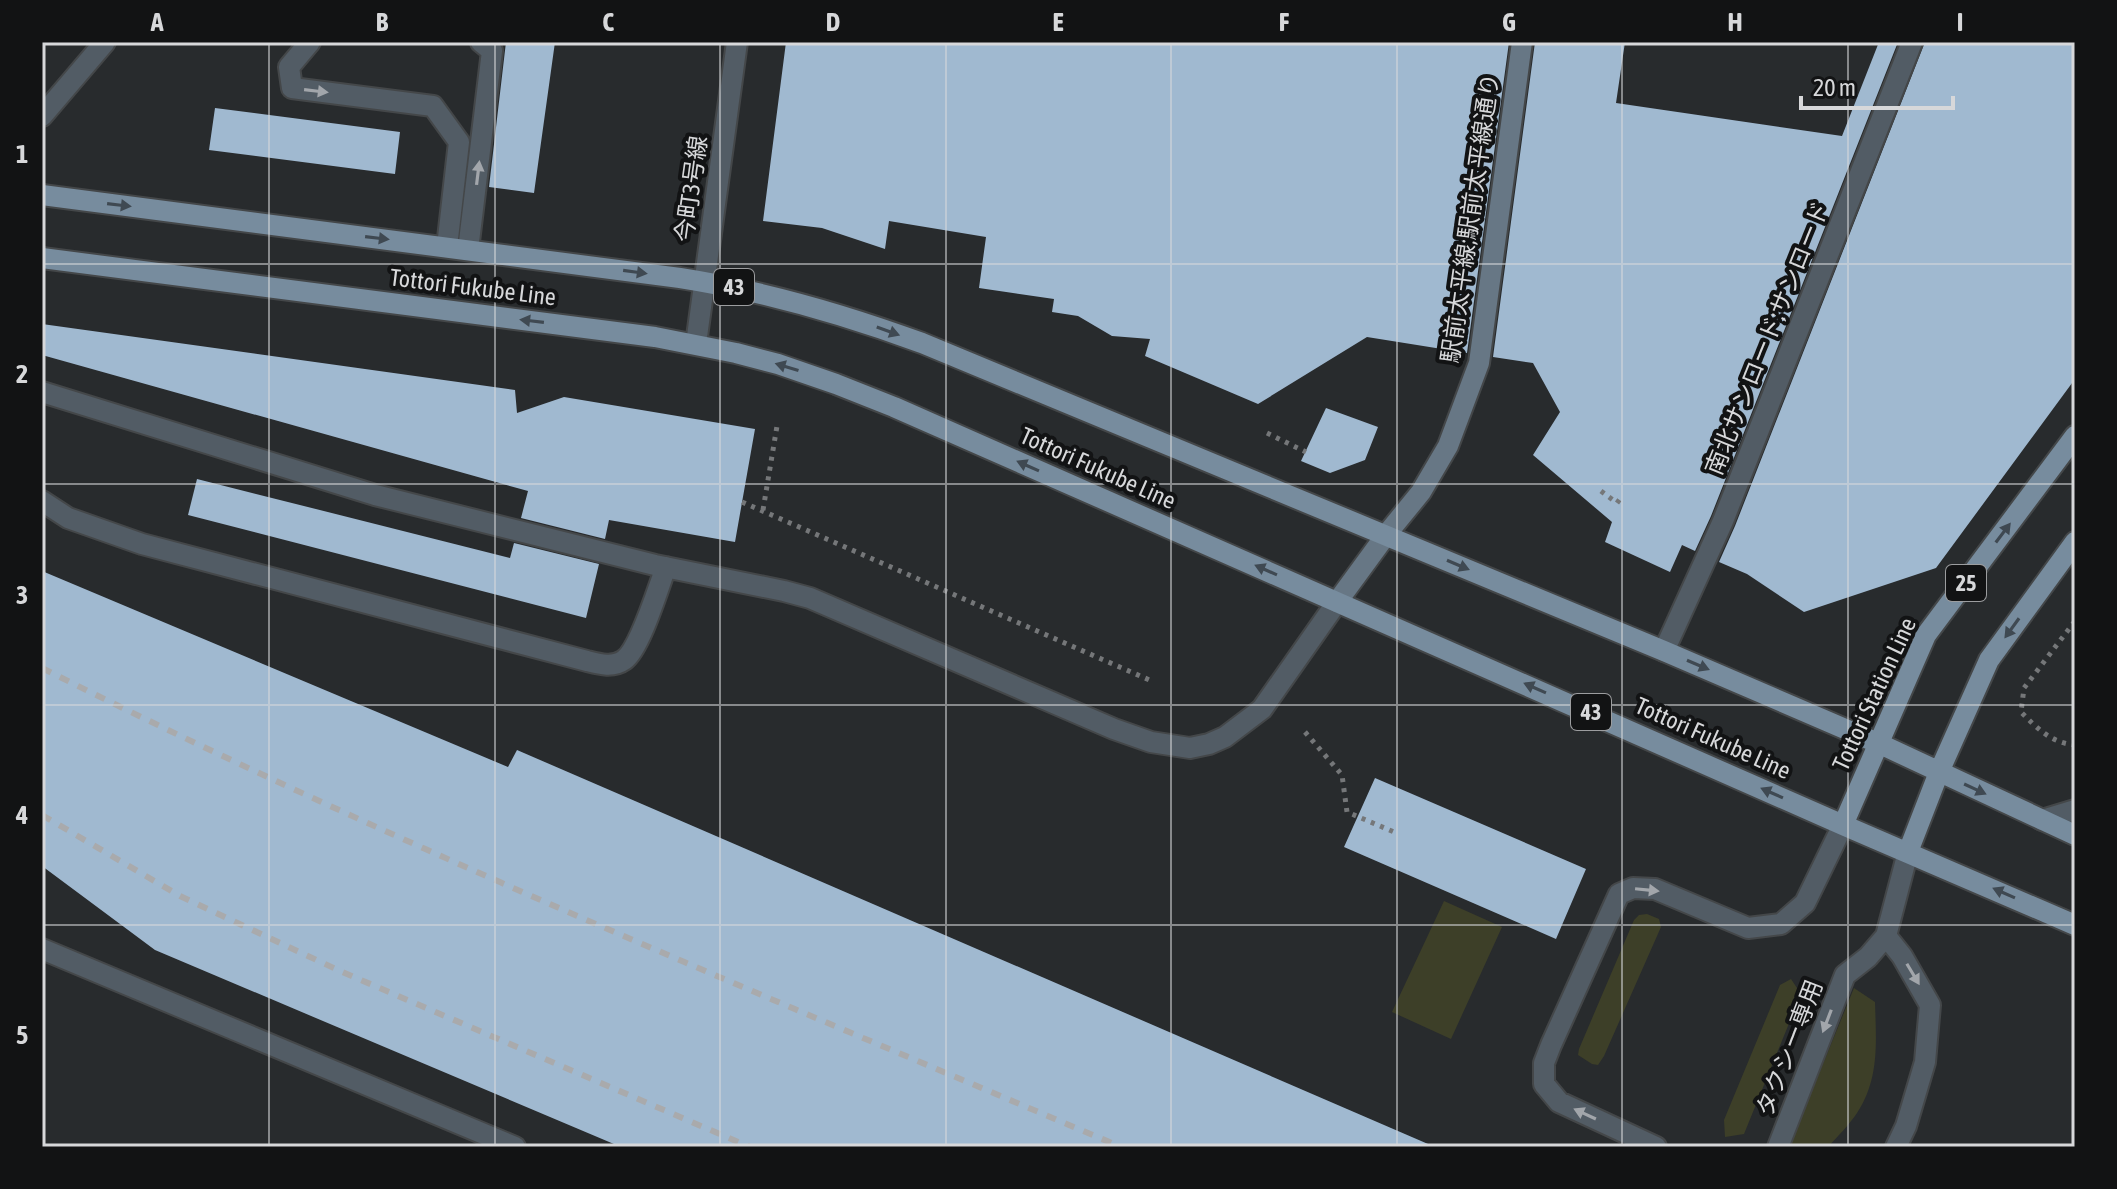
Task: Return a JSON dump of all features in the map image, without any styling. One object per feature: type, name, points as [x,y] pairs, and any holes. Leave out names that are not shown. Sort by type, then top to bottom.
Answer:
[{"type":"main road","name":"Tottori Fukube Line","points":[[42,195],[704,282],[814,306],[922,343],[1664,651],[1880,744],[2075,835]]},
{"type":"main road","name":"Tottori Fukube Line","points":[[42,258],[615,332],[696,344],[787,367],[879,401],[2075,925]]},
{"type":"main road","name":"Tottori Station Line","points":[[1843,825],[1926,635],[2075,436]]},
{"type":"main road","points":[[1908,852],[1939,772],[1989,660],[2075,542]]},
{"type":"street","points":[[42,116],[105,42]]},
{"type":"street","points":[[310,42],[289,67],[292,88],[433,106],[459,142],[447,247]]},
{"type":"street","points":[[468,250],[492,51],[481,42]]},
{"type":"street","name":"今町3号線","points":[[696,344],[737,42]]},
{"type":"street","name":"駅前太平線;駅前太平線通り","points":[[1337,602],[1421,492],[1448,446],[1479,363],[1522,42]]},
{"type":"street","name":"南北サンロード;サンロード","points":[[1664,651],[1723,521],[1912,42]]},
{"type":"street","points":[[42,392],[375,495],[666,567],[810,598],[1133,737],[1170,746],[1190,748],[1209,744],[1225,737],[1262,709],[1337,602]]},
{"type":"street","points":[[42,501],[68,518],[142,544],[608,665],[624,660],[637,643],[666,567]]},
{"type":"street","points":[[2042,820],[2075,810]]},
{"type":"street","points":[[1656,1147],[1559,1102],[1544,1084],[1544,1063],[1619,894],[1633,888],[1655,889],[1748,928],[1781,924],[1805,903],[1843,825]]},
{"type":"street","points":[[1896,1147],[1906,1126],[1925,1062],[1930,1005],[1902,956],[1886,936],[1908,852]]},
{"type":"street","name":"タクシー専用","points":[[1778,1147],[1845,975],[1868,957],[1886,936]]},
{"type":"street","points":[[42,949],[515,1147]]},
{"type":"path","points":[[763,510],[777,426]]},
{"type":"path","points":[[1267,433],[1306,452]]},
{"type":"path","points":[[1601,491],[1617,503],[1622,496]]},
{"type":"path","points":[[742,502],[1154,682]]},
{"type":"path","points":[[2075,621],[2024,688],[2021,712],[2043,734],[2075,745]]},
{"type":"path","points":[[1305,732],[1342,775],[1347,812],[1394,832]]},
{"type":"green space","points":[[1444,901],[1502,927],[1451,1039],[1392,1012]]},
{"type":"green space","points":[[1647,914],[1659,919],[1661,927],[1604,1056],[1598,1065],[1592,1064],[1578,1055],[1579,1049],[1634,920],[1639,915]]},
{"type":"green space","points":[[1791,979],[1801,994],[1744,1134],[1725,1137],[1724,1120],[1780,985]]},
{"type":"green space","points":[[1854,988],[1875,1002],[1875,1059],[1870,1086],[1857,1113],[1828,1147],[1789,1147]]},
{"type":"building","points":[[506,42],[555,42],[534,193],[489,187]]},
{"type":"building","points":[[786,42],[1509,42],[1467,353],[1367,337],[1258,404],[1145,356],[1150,339],[1112,336],[1078,316],[1052,312],[1054,299],[979,288],[986,237],[889,221],[885,249],[822,228],[763,221]]},
{"type":"building","points":[[1535,42],[1625,42],[1616,103],[1842,136],[1879,42],[1898,42],[1711,516],[1695,551],[1682,545],[1670,572],[1605,542],[1612,522],[1533,455],[1560,412],[1533,363],[1493,357]]},
{"type":"building","points":[[1925,42],[2075,42],[2075,379],[1936,568],[1804,612],[1747,574],[1719,562]]},
{"type":"building","points":[[215,108],[400,132],[395,174],[209,150]]},
{"type":"building","points":[[42,324],[515,390],[517,413],[564,397],[755,429],[735,542],[609,520],[605,539],[521,518],[528,491],[42,355]]},
{"type":"building","points":[[1326,408],[1378,427],[1365,460],[1330,473],[1301,461]]},
{"type":"building","points":[[197,479],[510,558],[514,543],[599,564],[586,618],[188,515]]},
{"type":"building","points":[[42,571],[508,767],[517,750],[1435,1147],[621,1147],[155,950],[42,866]]},
{"type":"building","points":[[1375,778],[1586,869],[1556,939],[1344,847]]},
{"type":"railway","points":[[42,668],[443,857],[1121,1147]]},
{"type":"railway","points":[[42,815],[180,896],[340,971],[750,1147]]}]
